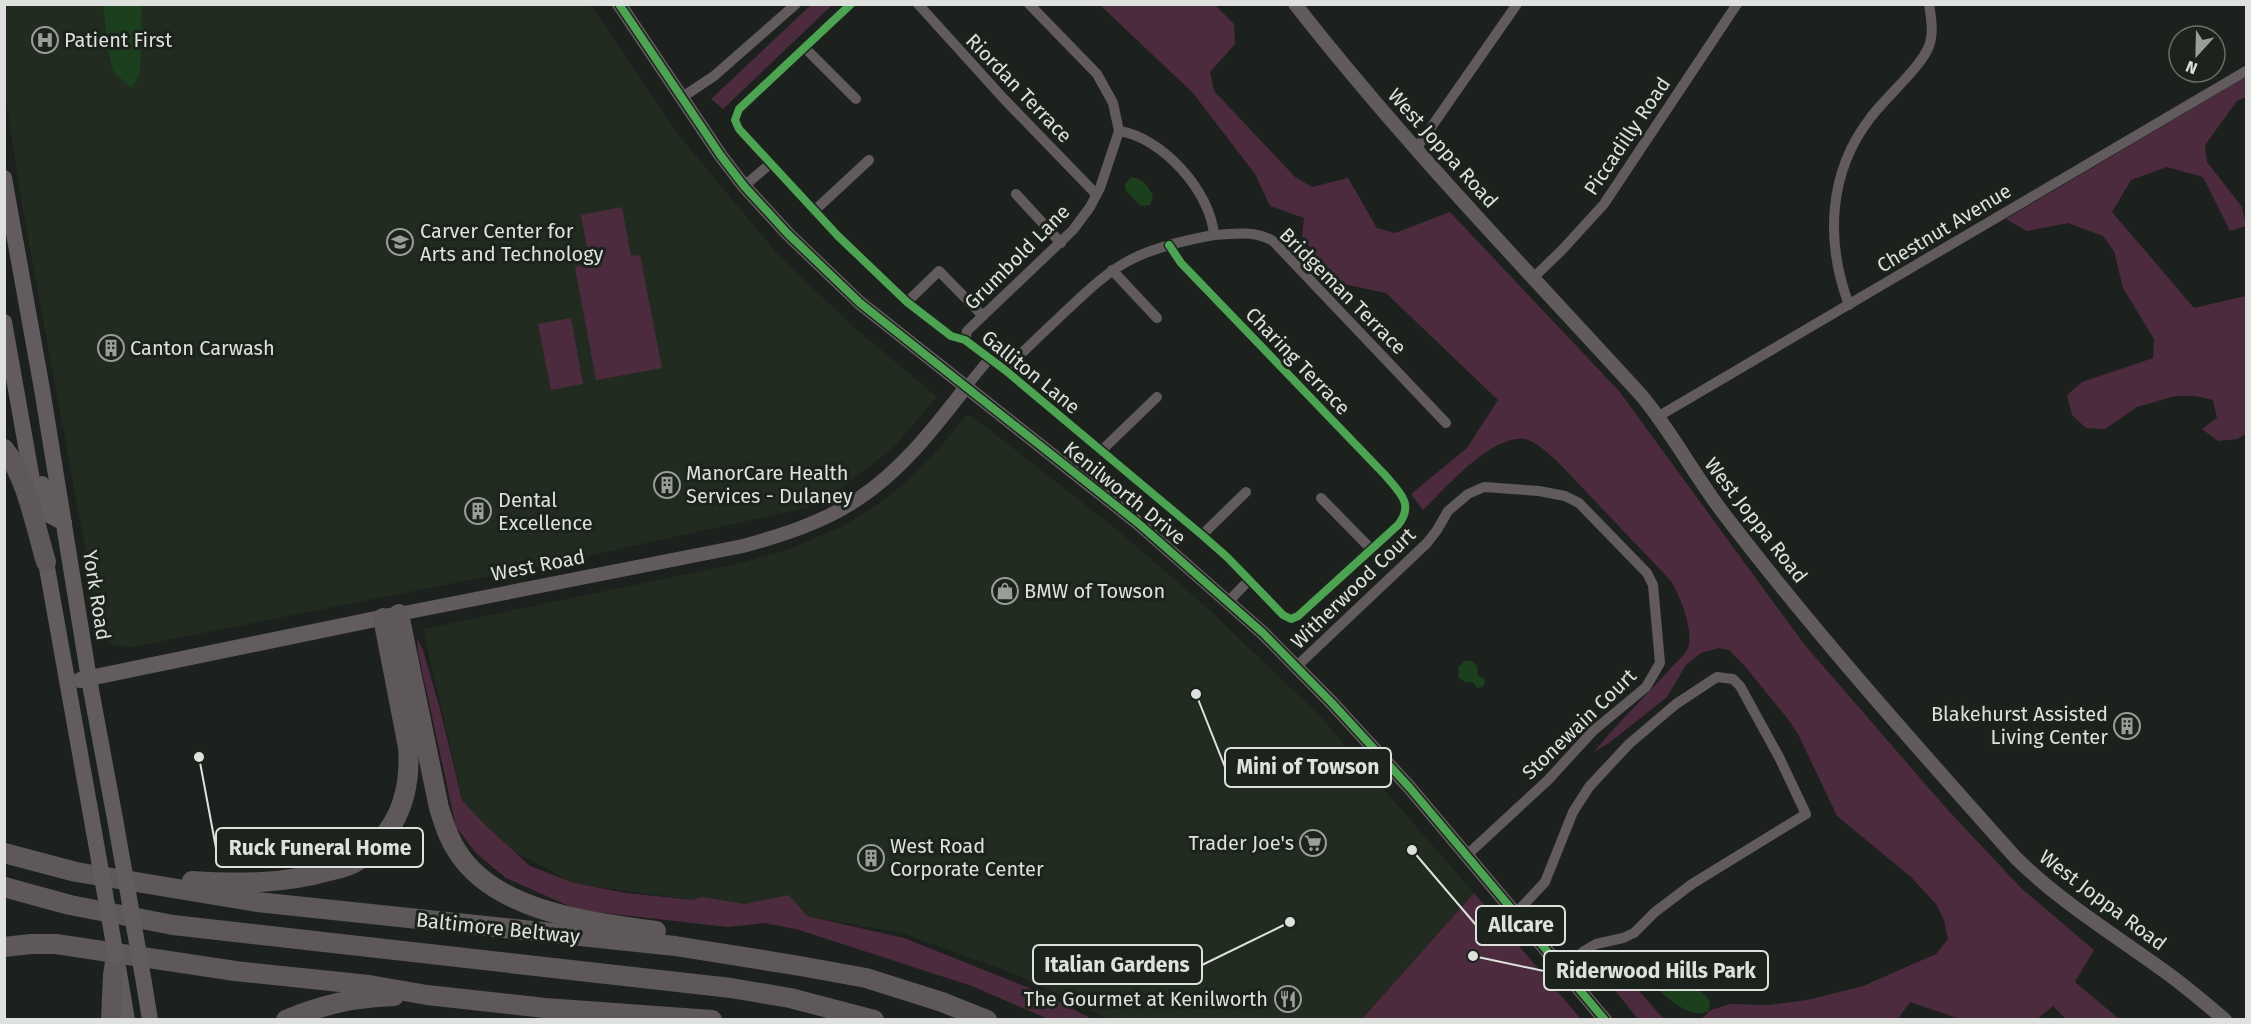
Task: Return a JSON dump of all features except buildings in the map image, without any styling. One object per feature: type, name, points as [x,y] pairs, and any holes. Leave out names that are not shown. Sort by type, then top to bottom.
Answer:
[{"type":"highway","points":[[4,448],[19,473],[46,562]]},
{"type":"highway","points":[[76,872],[210,882],[280,882],[337,869],[357,861],[375,848],[395,819],[403,802],[410,765],[391,616]]},
{"type":"highway","points":[[391,616],[439,808],[448,835],[468,866],[482,879],[503,894],[575,918],[736,946],[866,978]]},
{"type":"highway","name":"Baltimore Beltway","points":[[4,853],[76,872],[256,902],[675,946],[866,978],[942,1002],[987,1020]]},
{"type":"highway","name":"Baltimore Beltway","points":[[4,887],[69,905],[172,925],[707,984],[790,998],[874,1020]]},
{"type":"highway","points":[[4,947],[56,944],[235,971],[369,985],[427,995],[545,1008],[712,1020]]},
{"type":"highway","points":[[111,1020],[117,970]]},
{"type":"highway","points":[[286,1020],[320,1007],[349,1000],[427,995]]},
{"type":"main road","name":"York Road","points":[[4,178],[89,679],[150,1020]]},
{"type":"main road","points":[[4,322],[127,1020]]},
{"type":"main road","points":[[22,424],[35,451],[46,509],[54,519],[64,523]]},
{"type":"main road","name":"West Road","points":[[67,683],[391,616]]},
{"type":"street","name":"Kenilworth Drive","points":[[619,4],[701,129],[744,186],[788,234],[861,303],[1138,523],[1229,601],[1297,666],[1372,745],[1605,1020]]},
{"type":"street","points":[[681,98],[714,76],[796,4]]},
{"type":"street","points":[[851,4],[805,48],[856,99]]},
{"type":"street","name":"Riordan Terrace","points":[[918,4],[1004,99],[1096,194]]},
{"type":"street","points":[[1029,4],[1097,74],[1113,103],[1119,131],[1134,133],[1146,139],[1161,150],[1191,180],[1207,204],[1214,235]]},
{"type":"street","name":"West Joppa Road","points":[[1295,4],[1350,74],[1416,149],[1659,416],[1690,466],[1739,533],[1879,701],[2014,857],[2065,902],[2162,969],[2225,1020]]},
{"type":"street","points":[[1416,149],[1517,4]]},
{"type":"street","name":"Piccadilly Road","points":[[1534,277],[1604,204],[1737,4]]},
{"type":"street","points":[[1849,305],[1835,258],[1833,225],[1843,165],[1870,117],[1923,57],[1929,45],[1932,30],[1929,4]]},
{"type":"street","name":"Galliton Lane","points":[[805,48],[739,109],[735,120],[739,129],[814,211],[908,302],[951,336],[965,340],[1005,370],[1202,535],[1283,615],[1291,619],[1298,616],[1371,549]]},
{"type":"street","name":"Chestnut Avenue","points":[[1659,416],[2247,71]]},
{"type":"street","name":"Grumbold Lane","points":[[965,340],[967,331],[1061,243],[1077,225],[1096,194],[1107,170],[1119,131]]},
{"type":"street","points":[[814,211],[869,160]]},
{"type":"street","points":[[744,186],[770,164]]},
{"type":"street","points":[[1016,194],[1061,243]]},
{"type":"street","name":"Bridgeman Terrace","points":[[1005,370],[1081,296],[1112,270],[1134,258],[1169,245],[1214,235],[1252,233],[1273,241],[1446,423]]},
{"type":"street","name":"Charing Terrace","points":[[1169,245],[1181,263],[1385,476],[1403,498],[1406,511],[1403,519],[1371,549]]},
{"type":"street","points":[[1112,270],[1157,318]]},
{"type":"street","points":[[908,302],[939,271],[983,316]]},
{"type":"street","name":"Galliton Lane","points":[[966,387],[989,359]]},
{"type":"street","name":"West Road","points":[[391,616],[743,546],[796,530],[836,512],[872,489],[911,454],[966,387]]},
{"type":"street","points":[[1101,451],[1157,398]]},
{"type":"street","name":"Witherwood Court","points":[[1297,666],[1426,543],[1454,505],[1468,494],[1484,486],[1565,496],[1579,504],[1612,536]]},
{"type":"street","points":[[1202,535],[1246,492]]},
{"type":"street","points":[[1321,498],[1371,549]]},
{"type":"street","name":"Stonewain Court","points":[[1467,855],[1548,780],[1593,731],[1646,687],[1660,663],[1653,585],[1647,573],[1612,536]]},
{"type":"street","points":[[1229,601],[1250,580]]},
{"type":"street","points":[[1516,913],[1545,882],[1573,812],[1589,788],[1629,744],[1676,704],[1717,677],[1733,679],[1740,686],[1779,757],[1806,814],[1692,884],[1655,912],[1634,933],[1596,944],[1563,969]]},
{"type":"shaded area","points":[[812,4],[832,5],[723,109],[711,99]]},
{"type":"shaded area","points":[[4,5],[591,5],[677,133],[780,257],[855,328],[937,397],[892,449],[837,491],[806,508],[550,564],[132,647],[113,645],[101,635],[22,205],[5,94]]},
{"type":"shaded area","points":[[103,5],[142,5],[141,28],[147,30],[138,40],[140,72],[131,88],[113,71]]},
{"type":"shaded area","points":[[1100,5],[1215,5],[1234,24],[1235,44],[1210,72],[1214,91],[1295,177],[1312,187],[1348,178],[1377,228],[1395,233],[1450,212],[1619,391],[1804,644],[1946,808],[2021,888],[2094,950],[2075,982],[2119,1019],[2066,1019],[2053,1006],[2037,1019],[1960,1019],[1910,1002],[1898,1019],[1701,1019],[1711,1010],[1730,1004],[1768,1005],[1807,1000],[1863,986],[1936,954],[1948,939],[1944,920],[1936,904],[1911,877],[1837,816],[1798,734],[1743,664],[1729,650],[1719,648],[1701,653],[1686,665],[1667,697],[1609,743],[1594,752],[1688,648],[1688,623],[1671,581],[1556,460],[1529,440],[1512,440],[1484,454],[1456,477],[1423,510],[1411,494],[1467,448],[1498,400],[1386,293],[1334,282],[1302,236],[1304,218],[1270,206],[1255,174],[1193,93]]},
{"type":"shaded area","points":[[2246,77],[2246,97],[2237,101],[2205,145],[2207,162],[2242,207],[2246,226],[2230,231],[2203,177],[2167,167],[2131,180],[2112,212],[2194,308],[2246,296],[2246,434],[2237,439],[2218,441],[2202,429],[2217,418],[2213,400],[2195,396],[2175,396],[2137,407],[2105,429],[2086,428],[2072,415],[2067,395],[2082,382],[2153,358],[2154,339],[2123,288],[2114,251],[2103,236],[2068,223],[2027,231],[2006,219]]},
{"type":"shaded area","points":[[1131,177],[1142,181],[1150,190],[1153,197],[1150,205],[1141,206],[1126,191],[1125,184]]},
{"type":"shaded area","points":[[622,207],[631,256],[640,255],[662,368],[596,380],[575,267],[590,264],[581,215]]},
{"type":"shaded area","points":[[571,318],[583,384],[551,390],[538,324]]},
{"type":"shaded area","points":[[966,416],[972,416],[1115,528],[1204,605],[1319,715],[1474,893],[1362,1019],[1107,1019],[1012,973],[902,933],[776,911],[575,884],[508,848],[482,828],[463,802],[423,629],[740,563],[792,548],[841,527],[877,505],[906,482],[932,456]]},
{"type":"shaded area","points":[[417,638],[423,650],[440,709],[462,800],[483,823],[530,866],[574,883],[626,893],[693,900],[702,897],[745,904],[789,895],[807,916],[904,938],[1044,994],[1092,1019],[1048,1019],[972,986],[796,929],[764,923],[728,927],[578,910],[506,878],[476,853],[456,827],[418,652]]},
{"type":"shaded area","points":[[1465,661],[1472,661],[1477,666],[1478,676],[1484,678],[1485,681],[1483,687],[1477,688],[1473,682],[1465,682],[1459,678],[1458,667]]},
{"type":"shaded area","points":[[1474,893],[1581,1019],[1362,1019]]},
{"type":"shaded area","points":[[1652,965],[1677,972],[1692,982],[1710,1001],[1709,1011],[1694,1013],[1673,1002],[1657,988],[1647,974],[1645,968]]},
{"type":"shaded area","points":[[1622,972],[1662,1017],[1668,1019],[1638,1019],[1605,978]]},
{"type":"cycle path","points":[[619,4],[721,156],[744,186],[788,234],[860,303],[1138,523],[1263,633],[1332,703],[1410,788],[1605,1020]]},
{"type":"cycle path","points":[[851,4],[739,109],[735,120],[739,129],[838,236],[907,302],[951,336],[965,340],[1005,370],[1202,535],[1227,557],[1283,615],[1291,619],[1298,616],[1398,525],[1403,518],[1405,504],[1400,493],[1385,475],[1181,263],[1169,245]]},
{"type":"place","name":"Patient First","points":[[45,40]]},
{"type":"place","name":"Carver Center for Arts and Technology","points":[[400,242]]},
{"type":"place","name":"Canton Carwash","points":[[111,348]]},
{"type":"place","name":"ManorCare Health Services - Dulaney","points":[[667,485]]},
{"type":"place","name":"Dental Excellence","points":[[478,511]]},
{"type":"place","name":"BMW of Towson","points":[[1005,591]]},
{"type":"place","name":"Mini of Towson","points":[[1196,694]]},
{"type":"place","name":"Blakehurst Assisted Living Center","points":[[2127,726]]},
{"type":"place","name":"Ruck Funeral Home","points":[[199,757]]},
{"type":"place","name":"Trader Joe's","points":[[1313,843]]},
{"type":"place","name":"Allcare","points":[[1412,850]]},
{"type":"place","name":"West Road Corporate Center","points":[[871,858]]},
{"type":"place","name":"Italian Gardens","points":[[1290,922]]},
{"type":"place","name":"Riderwood Hills Park","points":[[1473,956]]},
{"type":"place","name":"The Gourmet at Kenilworth","points":[[1288,999]]}]
